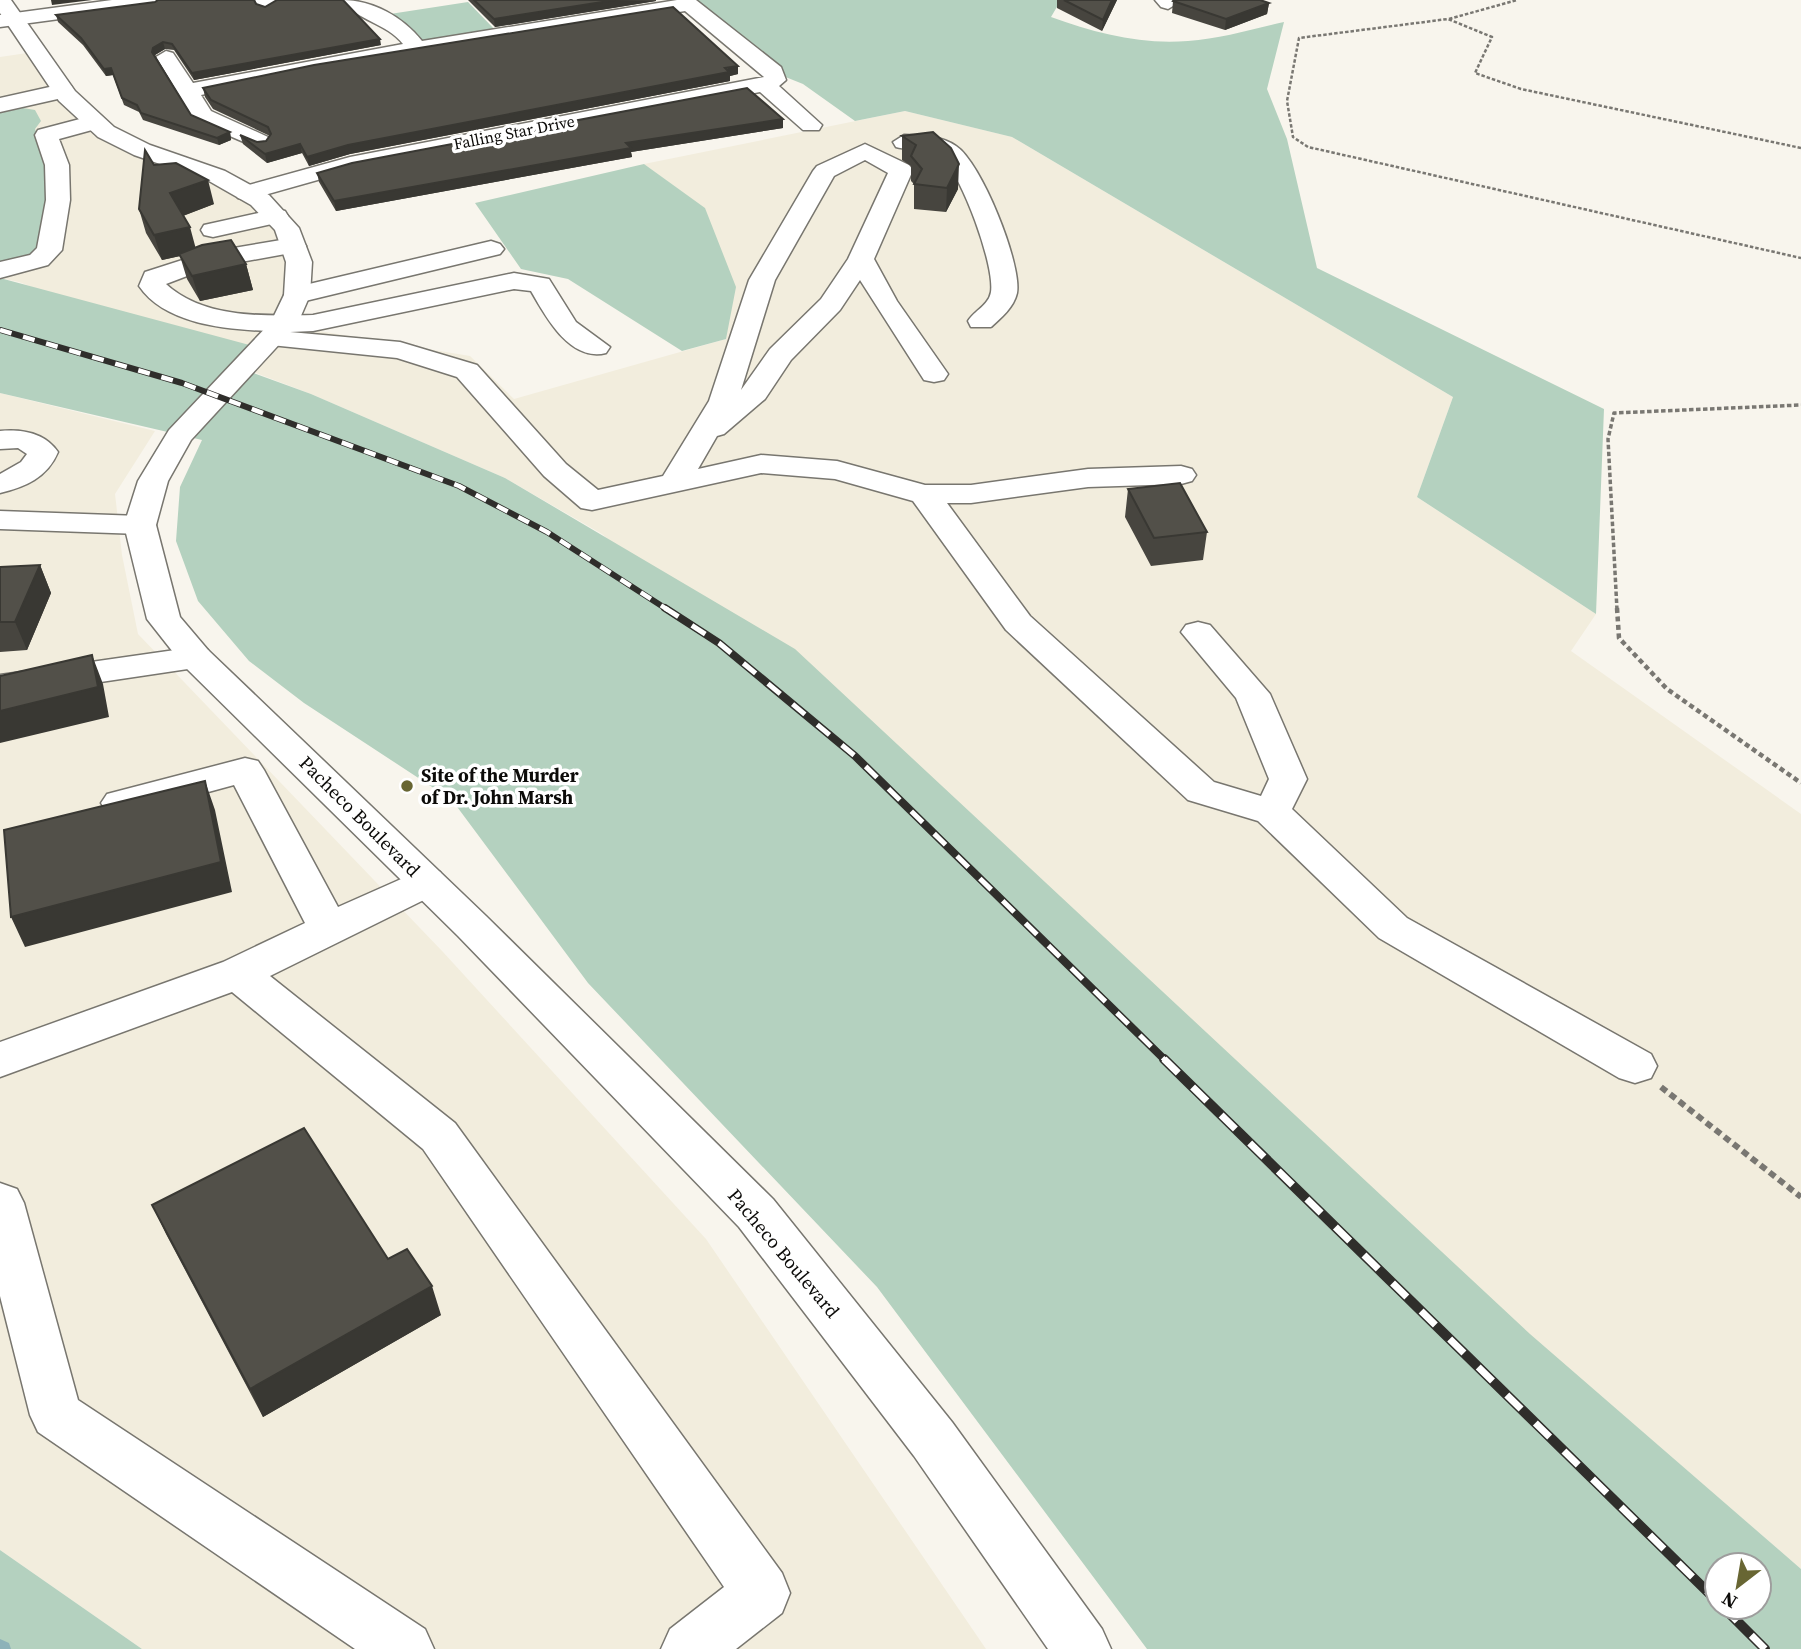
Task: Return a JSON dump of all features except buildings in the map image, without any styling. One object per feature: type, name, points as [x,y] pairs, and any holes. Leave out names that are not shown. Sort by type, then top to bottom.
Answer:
[{"type":"street","points":[[4,13],[117,8],[156,0]]},
{"type":"street","points":[[352,0],[357,6],[401,28],[417,48]]},
{"type":"street","points":[[187,91],[337,71],[417,48],[622,9],[691,2],[811,125]]},
{"type":"street","points":[[622,9],[625,31]]},
{"type":"street","points":[[1,523],[140,525],[153,481],[178,436],[283,319],[299,262],[284,231],[260,200],[217,176],[142,150],[106,132],[94,122],[63,91],[4,13]]},
{"type":"street","points":[[479,15],[499,34]]},
{"type":"street","points":[[472,38],[492,56]]},
{"type":"street","points":[[316,42],[337,71]]},
{"type":"street","points":[[166,57],[203,116],[260,142]]},
{"type":"street","name":"Falling Star Drive","points":[[247,193],[315,172],[383,168],[395,145],[693,98],[768,79]]},
{"type":"street","points":[[0,104],[63,91]]},
{"type":"street","points":[[543,120],[552,151]]},
{"type":"street","points":[[0,270],[39,260],[49,250],[58,200],[57,165],[46,135],[94,122]]},
{"type":"street","points":[[674,483],[723,401],[762,280],[825,171],[865,151],[891,144],[917,142],[954,154],[983,208],[1001,269],[1004,290],[996,307],[981,321]]},
{"type":"street","points":[[698,442],[755,393],[780,355],[831,304],[861,259],[901,170],[865,151]]},
{"type":"street","points":[[213,230],[284,231]]},
{"type":"street","points":[[284,231],[243,253],[168,271],[154,278],[152,286],[166,300],[192,311],[313,323],[514,281],[540,285],[566,327],[596,347]]},
{"type":"street","points":[[283,319],[491,249]]},
{"type":"street","points":[[861,259],[884,301],[934,374]]},
{"type":"street","points":[[283,319],[467,371],[555,470],[592,501],[761,464],[836,470],[924,494],[971,494],[1088,478],[1181,475]]},
{"type":"street","points":[[0,440],[13,438],[33,442],[43,452],[39,463],[16,479],[0,484]]},
{"type":"street","points":[[924,494],[1018,623],[1201,791],[1272,812],[1393,929],[1635,1066]]},
{"type":"street","name":"Pacheco Boulevard","points":[[140,525],[164,619],[196,658],[426,882],[756,1213],[933,1439],[1082,1649]]},
{"type":"street","points":[[1198,632],[1252,694],[1288,779],[1272,812]]},
{"type":"street","points":[[0,686],[196,658]]},
{"type":"street","points":[[90,811],[244,770],[329,929]]},
{"type":"street","points":[[0,1060],[238,973],[426,882]]},
{"type":"street","points":[[238,973],[439,1136],[762,1593],[690,1649]]},
{"type":"street","points":[[0,1203],[57,1415],[405,1649]]},
{"type":"path","points":[[1517,0],[1448,19],[1299,38],[1287,101],[1293,138],[1308,147],[1801,258]]},
{"type":"path","points":[[1448,19],[1492,37],[1475,73],[1521,89],[1801,148]]},
{"type":"path","points":[[1801,405],[1614,413],[1608,439],[1619,638],[1667,689],[1801,783]]},
{"type":"path","points":[[1635,1066],[1801,1197]]},
{"type":"shaded area","points":[[34,52],[106,132],[260,200],[299,262],[283,325],[470,356],[514,399],[726,339],[705,209],[644,164],[905,111],[1012,137],[1453,397],[1417,497],[1596,614],[1571,651],[1801,814],[1801,1569],[602,534],[505,478],[311,394],[19,282],[0,278],[0,57]]},
{"type":"shaded area","points":[[0,393],[155,431],[115,494],[122,555],[138,634],[443,952],[706,1239],[986,1649],[142,1649],[0,1550]]},
{"type":"green space","points":[[685,0],[1061,0],[1051,17],[1101,33],[1170,42],[1212,38],[1284,22],[1267,89],[1287,139],[1317,268],[1604,409],[1596,614],[1417,497],[1453,397],[1012,137],[905,111],[855,121],[803,84],[773,72]]},
{"type":"green space","points":[[468,2],[499,34],[417,48],[377,16]]},
{"type":"green space","points":[[23,108],[35,110],[41,121],[35,129],[48,164],[53,204],[40,255],[0,266],[0,113]]},
{"type":"green space","points":[[644,164],[705,208],[736,287],[726,339],[682,351],[568,279],[521,269],[475,203]]},
{"type":"green space","points":[[0,278],[261,348],[242,369],[311,394],[505,478],[795,649],[1530,1334],[1801,1569],[1801,1649],[1147,1649],[877,1287],[588,983],[452,800],[304,703],[249,661],[198,601],[176,541],[180,487],[202,440],[0,393]]},
{"type":"green space","points":[[0,1550],[142,1649],[0,1649]]},
{"type":"railway","points":[[0,330],[182,383],[459,486],[547,532],[668,610]]},
{"type":"railway","points":[[665,608],[719,643],[855,756],[1166,1061]]},
{"type":"railway","points":[[1164,1059],[1703,1587]]},
{"type":"railway","points":[[1737,1621],[1765,1649]]},
{"type":"place","name":"Site of the Murder of Dr. John Marsh","points":[[407,786]]}]
